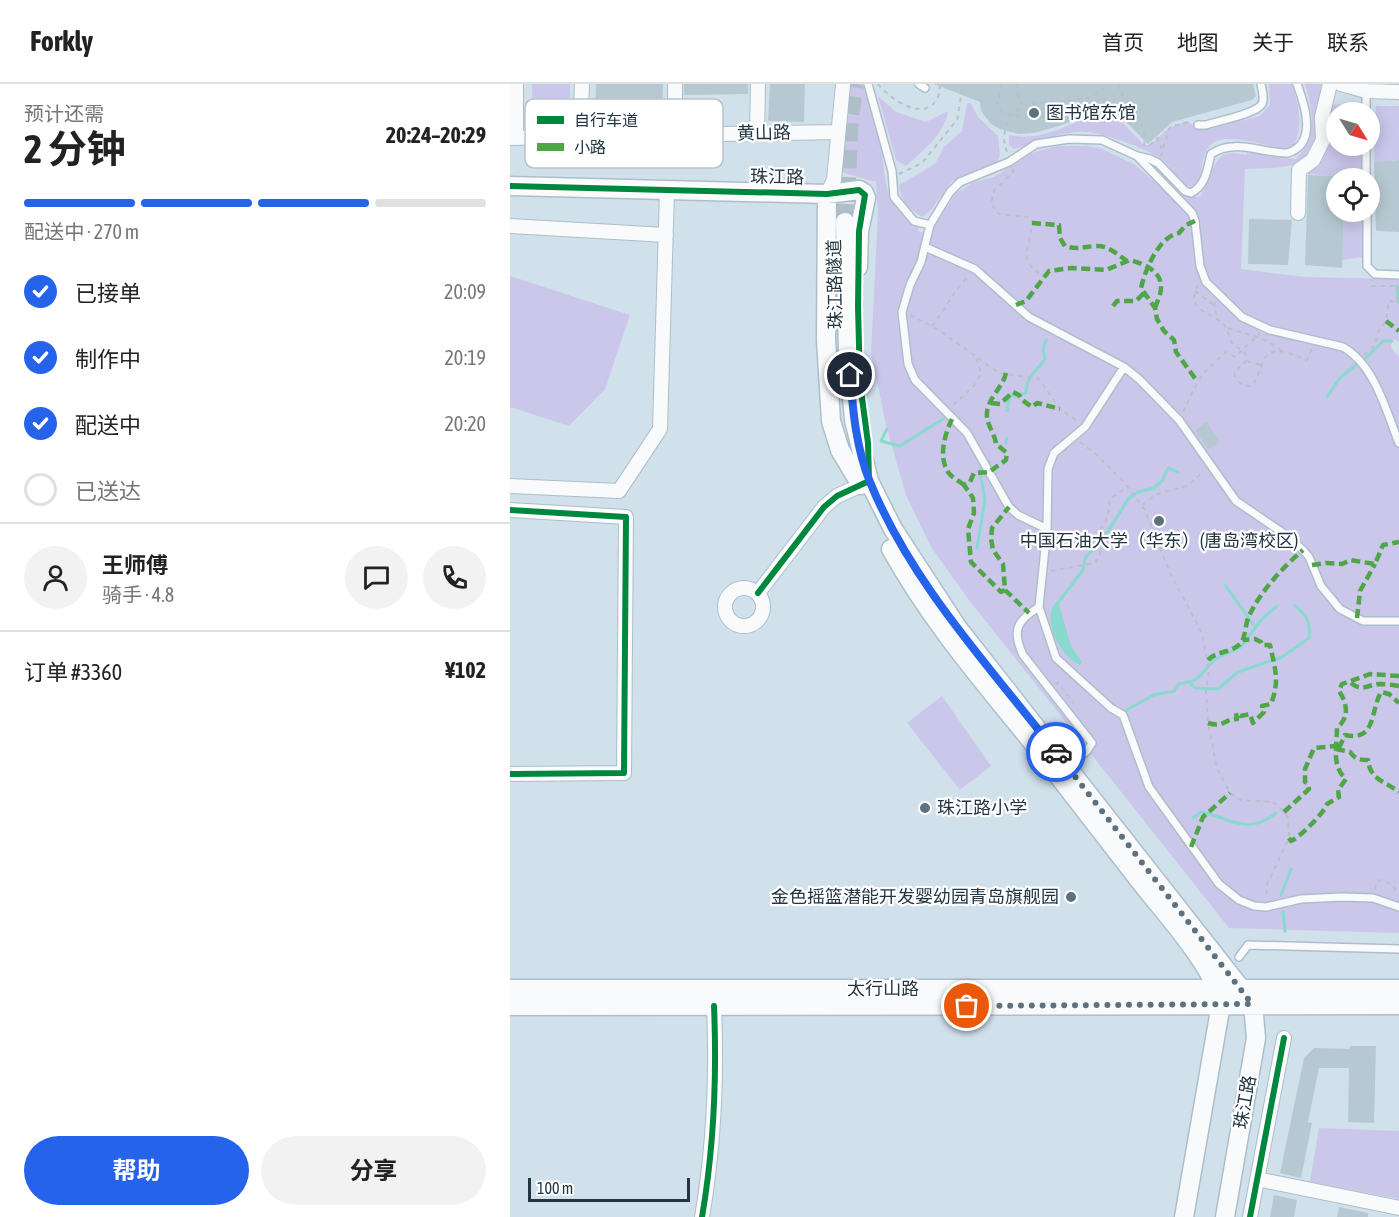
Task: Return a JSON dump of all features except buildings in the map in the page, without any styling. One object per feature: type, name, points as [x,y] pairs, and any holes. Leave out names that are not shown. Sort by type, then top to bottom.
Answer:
[{"type":"main road","name":"珠江路","points":[[510,186],[827,194],[859,190],[864,193],[866,198],[859,231],[858,307],[860,383],[868,443],[865,483]]},
{"type":"main road","points":[[827,194],[826,340],[831,421],[840,450],[865,483],[957,627],[1247,997]]},
{"type":"main road","name":"珠江路隧道","points":[[840,222],[855,452],[865,483]]},
{"type":"main road","points":[[865,483],[884,536],[912,586],[945,636],[1154,899],[1201,961],[1220,997],[1184,1217]]},
{"type":"main road","name":"太行山路","points":[[510,989],[1220,997],[1399,989]]},
{"type":"main road","name":"太行山路","points":[[510,1006],[714,1006],[1220,997]]},
{"type":"main road","name":"珠江路","points":[[1225,1217],[1256,1038],[1247,997]]},
{"type":"main road","name":"太行山路","points":[[1247,997],[1399,1005]]},
{"type":"street","points":[[513,138],[516,84]]},
{"type":"street","points":[[581,99],[582,84]]},
{"type":"street","points":[[757,134],[758,84]]},
{"type":"street","points":[[827,194],[834,180],[843,84]]},
{"type":"street","points":[[1298,213],[1299,170],[1313,160],[1323,140],[1322,117],[1330,84]]},
{"type":"street","points":[[1341,84],[1366,91],[1399,92]]},
{"type":"street","name":"黄山路","points":[[723,134],[837,132]]},
{"type":"street","points":[[510,486],[619,491],[660,429],[667,190]]},
{"type":"street","points":[[510,226],[666,235]]},
{"type":"street","points":[[758,593],[824,507],[837,495],[865,483]]},
{"type":"street","points":[[510,510],[626,517],[624,773],[510,774]]},
{"type":"street","points":[[702,1217],[710,1174],[717,1064],[714,1006]]},
{"type":"street","points":[[1250,1217],[1284,1038]]},
{"type":"street","points":[[1257,1179],[1399,1208]]},
{"type":"lane","points":[[868,84],[892,171],[894,197],[912,219],[930,225]]},
{"type":"lane","points":[[1198,124],[1206,125],[1256,110],[1264,99],[1261,84]]},
{"type":"lane","points":[[1047,529],[1018,515],[1009,507],[967,433],[915,380],[908,364],[902,312],[925,247],[930,225],[950,192],[960,182],[1010,161],[1036,144],[1069,139],[1102,140],[1158,163],[1185,191],[1191,193],[1200,188],[1211,154],[1221,147],[1235,146],[1276,153],[1295,151],[1303,143],[1307,130],[1305,111],[1297,84]]},
{"type":"lane","points":[[1366,91],[1366,102]]},
{"type":"lane","points":[[1137,156],[1192,213],[1200,266],[1206,282],[1242,317],[1265,327],[1344,347],[1360,359],[1373,381],[1399,443]]},
{"type":"lane","points":[[1367,222],[1367,267],[1376,274],[1399,275]]},
{"type":"lane","points":[[925,247],[975,269],[1029,317],[1124,368],[1147,386],[1179,420],[1236,501],[1283,533],[1303,550],[1309,557],[1321,586],[1340,609],[1363,621],[1399,621]]},
{"type":"lane","points":[[1124,368],[1085,427],[1054,453],[1048,469],[1047,529],[1039,607],[1056,658],[1120,713],[1149,787],[1187,842],[1226,889],[1239,900],[1254,906],[1266,907],[1301,899],[1367,897],[1399,907]]},
{"type":"lane","points":[[1039,607],[1022,620],[1018,629],[1017,642],[1023,656],[1092,743],[1087,751],[1067,767]]},
{"type":"lane","points":[[1239,957],[1248,945],[1399,949]]},
{"type":"path","points":[[878,84],[894,99],[916,109],[932,105],[937,99],[939,84]]},
{"type":"path","points":[[891,178],[922,163],[957,120],[963,84]]},
{"type":"path","points":[[1002,84],[997,104],[1002,113],[1011,116],[1047,117],[1079,111],[1107,97],[1117,96],[1125,100]]},
{"type":"path","points":[[1017,84],[1022,104]]},
{"type":"path","points":[[1043,276],[1028,265],[1032,221],[1029,217],[999,214],[991,204],[994,191],[1013,172],[1003,142],[1007,122],[1017,106],[1033,99],[1094,95],[1107,84]]},
{"type":"path","points":[[1118,84],[1125,100],[1143,124],[1147,136],[1144,145],[1150,145],[1157,138],[1162,152],[1158,163]]},
{"type":"path","points":[[1047,117],[1053,98]]},
{"type":"path","points":[[932,326],[950,303],[960,284],[975,269]]},
{"type":"path","points":[[1360,359],[1375,345],[1379,330],[1386,321],[1389,301],[1398,302],[1397,286],[1372,286],[1372,272]]},
{"type":"path","points":[[1206,282],[1199,283],[1195,291],[1194,302],[1201,312],[1219,320],[1228,328],[1262,337],[1281,350],[1307,360],[1312,352],[1314,340]]},
{"type":"path","points":[[1195,291],[1214,305],[1219,320]]},
{"type":"path","points":[[1214,305],[1220,295]]},
{"type":"path","points":[[902,312],[932,326],[999,373],[1026,375],[1039,379],[1045,384],[1060,409],[1085,427]]},
{"type":"path","points":[[1179,420],[1197,381],[1206,370],[1226,352],[1235,357],[1265,327]]},
{"type":"path","points":[[1228,328],[1232,343],[1242,348],[1246,361]]},
{"type":"path","points":[[1246,361],[1234,373],[1236,380],[1243,386],[1252,386],[1260,376],[1264,357],[1270,352],[1281,350]]},
{"type":"path","points":[[947,414],[958,399],[974,386],[981,373],[976,357]]},
{"type":"path","points":[[1246,361],[1261,365]]},
{"type":"path","points":[[1074,438],[1097,455],[1142,505],[1178,590],[1202,633],[1209,669],[1206,690],[1208,723],[1217,768],[1226,787],[1240,800],[1272,802],[1288,817],[1289,838],[1267,885],[1266,907]]},
{"type":"path","points":[[1142,505],[1157,494],[1187,486],[1211,466]]},
{"type":"path","points":[[1041,576],[1054,569],[1095,562],[1101,551],[1096,537],[1107,519],[1110,499],[1128,487]]},
{"type":"path","points":[[1367,897],[1375,889],[1376,882],[1382,880],[1391,884],[1399,894]]},
{"type":"shaded area","points":[[532,84],[570,84],[570,99],[532,99]]},
{"type":"shaded area","name":"中国石油大学（华东）(唐岛湾校区)","points":[[848,84],[862,84],[878,128],[886,184],[890,196],[905,217],[919,227],[918,231],[929,235],[956,193],[974,182],[994,177],[1032,153],[1057,146],[1088,146],[1102,149],[1134,164],[1170,195],[1200,197],[1215,164],[1225,155],[1234,153],[1245,155],[1248,152],[1295,159],[1307,143],[1312,124],[1305,84],[1321,84],[1322,100],[1317,135],[1313,148],[1306,157],[1298,163],[1287,166],[1245,169],[1241,269],[1305,277],[1399,279],[1399,341],[1392,339],[1391,347],[1399,357],[1399,933],[1229,928],[969,600],[931,547],[906,495],[887,429],[871,354],[878,212],[876,182],[841,172]]},
{"type":"shaded area","points":[[1269,84],[1292,84],[1300,123],[1293,146],[1284,149],[1232,139],[1215,142],[1205,155],[1197,184],[1192,186],[1184,184],[1166,163],[1153,154],[1134,145],[1099,134],[1066,133],[1014,149],[1009,145],[1009,135],[1021,137],[1045,134],[1103,110],[1116,116],[1144,145],[1150,145],[1170,127],[1188,121],[1197,129],[1210,129],[1260,116],[1270,105]]},
{"type":"shaded area","points":[[878,96],[896,112],[926,122],[948,111],[938,134],[906,166],[896,160]]},
{"type":"shaded area","points":[[970,102],[978,117],[998,136],[1000,155],[997,162],[952,181],[932,209],[922,217],[906,204],[899,185],[935,164],[944,147],[962,131],[967,104]]},
{"type":"shaded area","points":[[1380,106],[1399,106],[1399,160],[1374,162],[1374,156],[1380,156]]},
{"type":"shaded area","points":[[1326,148],[1326,156],[1361,156],[1362,168],[1326,168],[1326,175],[1307,174]]},
{"type":"shaded area","points":[[1344,222],[1362,222],[1362,257],[1342,260]]},
{"type":"shaded area","points":[[510,276],[630,315],[605,389],[569,426],[510,407]]},
{"type":"shaded area","points":[[1056,602],[1059,605],[1071,646],[1082,662],[1080,665],[1066,655],[1055,638],[1050,618]]},
{"type":"shaded area","points":[[942,696],[991,766],[960,790],[907,723]]},
{"type":"shaded area","points":[[1319,1128],[1399,1131],[1399,1199],[1310,1182]]},
{"type":"waterway","points":[[1397,286],[1398,302]]},
{"type":"waterway","points":[[1007,411],[1009,397],[1012,394],[1015,396],[1026,393],[1030,378],[1045,359],[1043,350],[1046,340]]},
{"type":"waterway","points":[[1366,358],[1383,341],[1392,341]]},
{"type":"waterway","points":[[1327,397],[1339,379],[1356,365]]},
{"type":"waterway","points":[[887,429],[881,441],[900,446],[943,419]]},
{"type":"waterway","points":[[1006,443],[1007,438]]},
{"type":"waterway","points":[[977,548],[985,500],[980,471],[989,462]]},
{"type":"waterway","points":[[1057,604],[1083,570],[1085,558],[1105,536],[1129,498],[1138,492],[1154,488],[1162,481],[1168,468],[1178,472]]},
{"type":"waterway","points":[[1225,585],[1255,627]]},
{"type":"waterway","points":[[1190,682],[1198,678],[1215,659],[1241,647],[1261,620],[1277,606]]},
{"type":"waterway","points":[[1124,714],[1128,709],[1154,695],[1174,691],[1179,684],[1189,682],[1195,688],[1218,689],[1238,672],[1282,657],[1309,638],[1307,619],[1295,606]]},
{"type":"waterway","points":[[1193,818],[1201,812],[1247,824],[1266,820],[1276,813]]},
{"type":"waterway","points":[[1281,895],[1291,869]]},
{"type":"waterway","points":[[1283,912],[1285,931]]},
{"type":"tunnel","points":[[845,222],[850,116],[855,84]]},
{"type":"marked path","points":[[1195,221],[1165,240],[1159,247],[1146,272],[1141,288],[1155,308],[1157,319],[1164,331],[1174,340],[1176,352],[1197,381]]},
{"type":"marked path","points":[[1032,223],[1059,225],[1060,238],[1065,246],[1104,247],[1127,261]]},
{"type":"marked path","points":[[1016,305],[1026,301],[1049,271],[1071,268],[1106,270],[1130,260],[1146,266],[1159,277],[1161,290],[1155,308]]},
{"type":"marked path","points":[[1113,306],[1117,301],[1136,301],[1144,293]]},
{"type":"marked path","points":[[1386,321],[1399,331]]},
{"type":"marked path","points":[[1006,373],[987,411],[996,444],[1007,453],[1006,460],[989,472],[974,473],[970,482],[964,485],[973,498],[974,513],[968,529],[971,562],[1001,592],[1005,590],[1003,564],[993,550],[992,528],[1009,507]]},
{"type":"marked path","points":[[991,403],[1000,404],[1013,392],[1032,407],[1037,403],[1060,409]]},
{"type":"marked path","points":[[952,419],[945,438],[943,459],[949,474],[964,485]]},
{"type":"marked path","points":[[1312,565],[1342,564],[1350,560],[1375,564],[1383,545],[1399,542]]},
{"type":"marked path","points":[[1208,660],[1241,643],[1248,619],[1259,598],[1280,572],[1303,550]]},
{"type":"marked path","points":[[1357,618],[1360,591],[1375,564]]},
{"type":"marked path","points":[[1005,590],[1029,613]]},
{"type":"marked path","points":[[1208,723],[1221,724],[1237,719],[1236,713],[1241,716],[1250,714],[1253,723],[1264,712],[1262,706],[1271,704],[1276,681],[1270,645],[1262,645],[1255,639],[1243,640]]},
{"type":"marked path","points":[[1289,838],[1291,841],[1300,835],[1327,804],[1339,797],[1338,790],[1346,779],[1338,768],[1336,755],[1337,728],[1344,719],[1346,710],[1339,691],[1342,684],[1370,674],[1399,676]]},
{"type":"marked path","points":[[1351,683],[1362,688],[1379,684],[1399,686]]},
{"type":"marked path","points":[[1339,748],[1345,735],[1355,736],[1367,730],[1381,692],[1389,694],[1399,703]]},
{"type":"marked path","points":[[1284,812],[1309,789],[1305,782],[1305,769],[1314,748],[1336,746]]},
{"type":"marked path","points":[[1336,749],[1350,752],[1358,759],[1368,760],[1369,767],[1375,776],[1399,792]]},
{"type":"marked path","points":[[1191,847],[1203,817],[1230,793]]},
{"type":"cycle path","points":[[510,186],[827,194],[859,190],[865,195],[859,231],[858,307],[860,383],[868,443],[869,481],[837,496],[824,507],[758,593]]},
{"type":"cycle path","points":[[510,510],[626,517],[624,773],[510,774]]},
{"type":"cycle path","points":[[702,1217],[714,1112],[714,1006]]},
{"type":"cycle path","points":[[1250,1217],[1284,1038]]},
{"type":"way so far","points":[[967,1006],[1252,1004],[1056,752]]},
{"type":"place","name":"图书馆东馆","points":[[1034,113]]},
{"type":"place","name":"中国石油大学（华东）(唐岛湾校区)","points":[[1159,521]]},
{"type":"place","name":"珠江路小学","points":[[925,808]]},
{"type":"place","name":"金色摇篮潜能开发婴幼园青岛旗舰园","points":[[1071,897]]},
{"type":"route","points":[[850,375],[854,420],[860,451],[870,482],[893,529],[957,627],[1056,752]]}]
